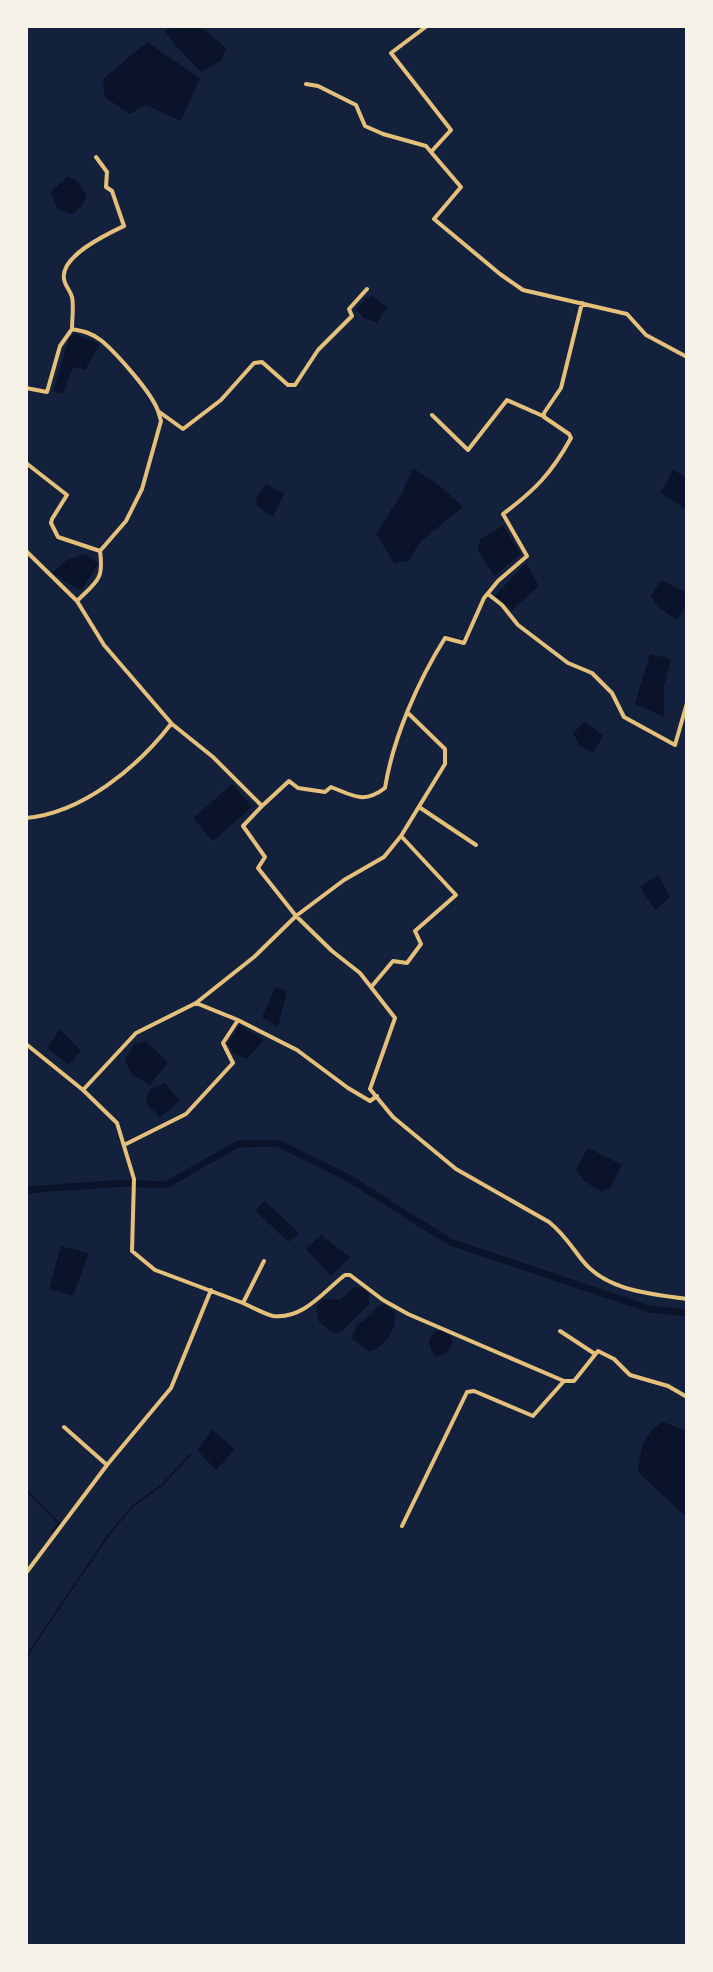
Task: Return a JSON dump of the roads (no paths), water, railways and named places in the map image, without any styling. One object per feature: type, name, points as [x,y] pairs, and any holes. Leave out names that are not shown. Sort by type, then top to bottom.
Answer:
[{"type":"street","points":[[427,26],[391,53],[451,130],[431,152]]},
{"type":"street","points":[[306,84],[318,86],[356,105],[365,126],[426,146],[461,187],[434,219],[500,274],[523,290],[627,314],[646,335],[687,357]]},
{"type":"street","points":[[26,388],[47,392],[57,353],[72,329],[72,297],[65,284],[64,270],[84,249],[124,226],[112,191],[106,187],[107,172],[96,157]]},
{"type":"street","points":[[158,411],[183,429],[221,400],[254,363],[262,362],[288,385],[295,385],[318,350],[352,316],[349,309],[367,289]]},
{"type":"street","points":[[544,417],[561,388],[582,303]]},
{"type":"street","points":[[72,329],[87,331],[102,341],[153,397],[161,421],[142,489],[126,521],[100,551]]},
{"type":"street","points":[[432,415],[468,450],[507,400],[544,417],[569,434],[571,438],[553,469],[529,495],[503,514],[527,556],[487,594],[464,643],[445,638],[428,664],[389,766],[385,788],[373,797],[363,798],[331,787],[325,792],[298,788],[289,781],[243,826],[265,857],[258,868],[296,916],[372,986],[395,1018],[370,1089],[393,1117],[456,1169],[518,1203],[562,1233],[582,1261],[607,1281],[644,1292],[687,1299]]},
{"type":"street","points":[[26,463],[67,495],[51,523],[58,537],[100,551]]},
{"type":"street","points":[[26,551],[77,601],[104,645],[172,724],[213,757],[262,806]]},
{"type":"street","points":[[77,601],[97,582],[103,566],[100,551]]},
{"type":"street","points":[[487,594],[502,605],[518,625],[568,663],[592,673],[612,693],[624,717],[675,745],[687,703]]},
{"type":"street","points":[[83,1090],[136,1033],[196,1003],[254,957],[296,916],[344,880],[384,857],[401,836],[445,764],[445,749],[408,714]]},
{"type":"street","points":[[26,818],[46,817],[70,807],[109,783],[160,739],[172,724]]},
{"type":"street","points":[[419,807],[476,845]]},
{"type":"street","points":[[372,986],[394,960],[407,963],[421,944],[415,931],[456,895],[401,836]]},
{"type":"street","points":[[196,1003],[289,1045],[370,1101],[377,1096]]},
{"type":"street","points":[[124,1145],[186,1114],[233,1063],[223,1043],[238,1020]]},
{"type":"street","points":[[26,1044],[83,1090],[117,1123],[134,1179],[132,1251],[155,1270],[273,1316],[294,1314],[315,1302],[345,1275],[350,1275],[408,1314],[564,1381],[574,1381],[595,1354],[602,1352],[626,1368],[630,1375],[668,1386],[687,1397]]},
{"type":"street","points":[[243,1303],[264,1261]]},
{"type":"street","points":[[26,1573],[107,1465],[171,1388],[211,1290]]},
{"type":"street","points":[[560,1331],[595,1354]]},
{"type":"street","points":[[402,1526],[467,1392],[474,1391],[533,1416],[564,1381]]},
{"type":"street","points":[[64,1427],[107,1465]]},
{"type":"water","points":[[176,26],[200,26],[226,48],[222,60],[201,72],[165,31]]},
{"type":"water","points":[[147,42],[200,78],[181,121],[146,105],[130,114],[105,97],[103,79]]},
{"type":"water","points":[[68,176],[79,183],[87,195],[82,206],[72,214],[58,209],[50,193]]},
{"type":"water","points":[[371,295],[387,307],[377,323],[364,318],[356,309]]},
{"type":"water","points":[[75,334],[100,344],[85,370],[73,367],[63,394],[53,391],[69,338]]},
{"type":"water","points":[[413,468],[440,486],[463,507],[421,541],[408,561],[394,563],[376,534],[402,493]]},
{"type":"water","points":[[673,470],[687,478],[687,511],[661,492]]},
{"type":"water","points":[[266,484],[284,494],[273,517],[257,506],[256,499]]},
{"type":"water","points":[[503,526],[521,554],[494,576],[478,550],[480,539]]},
{"type":"water","points":[[86,554],[98,564],[81,591],[52,573],[67,560]]},
{"type":"water","points":[[526,563],[539,586],[512,610],[495,596]]},
{"type":"water","points":[[661,580],[687,593],[687,603],[677,620],[651,597]]},
{"type":"water","points":[[650,654],[671,659],[664,687],[664,717],[635,704]]},
{"type":"water","points":[[585,721],[603,736],[593,753],[579,745],[573,733]]},
{"type":"water","points":[[232,784],[252,807],[213,841],[193,818]]},
{"type":"water","points":[[658,875],[670,897],[655,910],[640,887]]},
{"type":"water","points":[[275,987],[287,991],[278,1027],[262,1017]]},
{"type":"water","points":[[239,1025],[264,1040],[247,1059],[234,1054],[228,1044]]},
{"type":"water","points":[[60,1029],[81,1051],[69,1065],[47,1048]]},
{"type":"water","points":[[146,1041],[168,1062],[150,1085],[131,1074],[125,1059],[135,1044]]},
{"type":"water","points":[[165,1083],[180,1101],[160,1117],[145,1102],[150,1089]]},
{"type":"water","points":[[588,1148],[622,1165],[610,1188],[600,1191],[584,1181],[576,1169]]},
{"type":"water","points":[[265,1201],[299,1233],[288,1242],[255,1210]]},
{"type":"water","points":[[321,1235],[350,1257],[331,1276],[306,1249]]},
{"type":"water","points":[[61,1246],[89,1253],[73,1296],[49,1289]]},
{"type":"water","points":[[355,1287],[369,1294],[369,1304],[341,1332],[334,1333],[319,1322],[316,1307],[323,1299],[340,1300]]},
{"type":"water","points":[[384,1304],[395,1312],[394,1325],[385,1342],[368,1351],[352,1339],[357,1324]]},
{"type":"water","points":[[442,1330],[452,1337],[452,1345],[447,1353],[436,1357],[429,1340],[435,1332]]},
{"type":"water","points":[[663,1422],[687,1431],[687,1518],[638,1472],[644,1443],[656,1426]]},
{"type":"water","points":[[212,1430],[235,1449],[216,1470],[197,1450]]},
{"type":"waterway","points":[[26,1190],[125,1183],[166,1185],[238,1144],[277,1143],[347,1177],[450,1242],[649,1309],[687,1313]]},
{"type":"waterway","points":[[26,1657],[109,1534],[133,1506],[161,1486],[190,1455]]},
{"type":"waterway","points":[[26,1490],[59,1523],[52,1532]]}]
